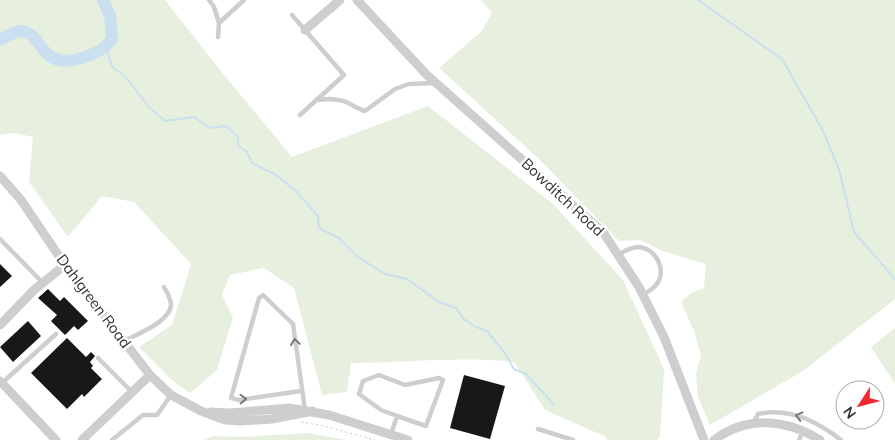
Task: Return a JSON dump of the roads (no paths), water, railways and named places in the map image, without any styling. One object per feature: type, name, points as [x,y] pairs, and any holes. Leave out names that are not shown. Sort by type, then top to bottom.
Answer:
[{"type":"street","points":[[305,30],[340,0]]},
{"type":"street","name":"Bowditch Road","points":[[357,0],[436,83],[603,232],[643,294],[664,337],[704,440]]},
{"type":"street","name":"Dahlgreen Road","points":[[0,176],[21,200],[65,265],[150,375],[171,395],[201,411],[231,413],[289,408],[360,423],[408,440]]},
{"type":"street","points":[[0,325],[14,309],[65,265]]},
{"type":"street","points":[[82,440],[150,375]]},
{"type":"street","points":[[1,382],[56,440]]},
{"type":"street","points":[[714,440],[730,430],[752,423],[776,422],[803,431],[820,440]]},
{"type":"lane","points":[[210,0],[219,24],[218,38]]},
{"type":"lane","points":[[219,24],[244,0]]},
{"type":"lane","points":[[292,15],[344,75],[300,115]]},
{"type":"lane","points":[[316,100],[328,98],[345,102],[359,110],[365,111],[395,89],[409,84],[436,83]]},
{"type":"lane","points":[[0,239],[43,283]]},
{"type":"lane","points":[[619,255],[627,250],[638,247],[648,250],[656,257],[661,266],[661,276],[656,286],[643,294]]},
{"type":"lane","points":[[124,341],[167,316],[171,307],[170,298],[164,287]]},
{"type":"lane","points":[[301,391],[239,400],[231,398],[259,298],[263,296],[293,324],[301,391],[309,411]]},
{"type":"lane","points":[[1,382],[56,334]]},
{"type":"lane","points":[[98,358],[132,392]]},
{"type":"lane","points":[[379,375],[405,385],[439,378],[443,380],[426,426],[398,416],[381,410],[359,394],[364,380],[379,375]]},
{"type":"lane","points":[[112,440],[144,414],[157,415],[171,395]]},
{"type":"lane","points":[[752,423],[758,414],[776,412],[794,414],[810,419],[825,427],[841,440]]},
{"type":"lane","points":[[390,434],[398,416]]},
{"type":"lane","points":[[538,429],[573,440]]},
{"type":"lane","points":[[800,440],[803,431]]},
{"type":"waterway","points":[[0,40],[13,33],[26,32],[50,56],[65,61],[83,58],[100,50],[112,39],[110,16],[103,0]]},
{"type":"waterway","points":[[698,0],[782,59],[823,131],[839,169],[854,232],[895,279]]},
{"type":"waterway","points":[[106,46],[112,67],[124,75],[150,108],[165,121],[194,117],[210,128],[226,126],[238,137],[238,146],[247,152],[252,163],[276,175],[296,191],[318,216],[319,228],[339,238],[358,257],[385,274],[407,279],[439,302],[456,308],[464,319],[474,326],[487,331],[504,352],[514,369],[526,374],[554,405]]}]
